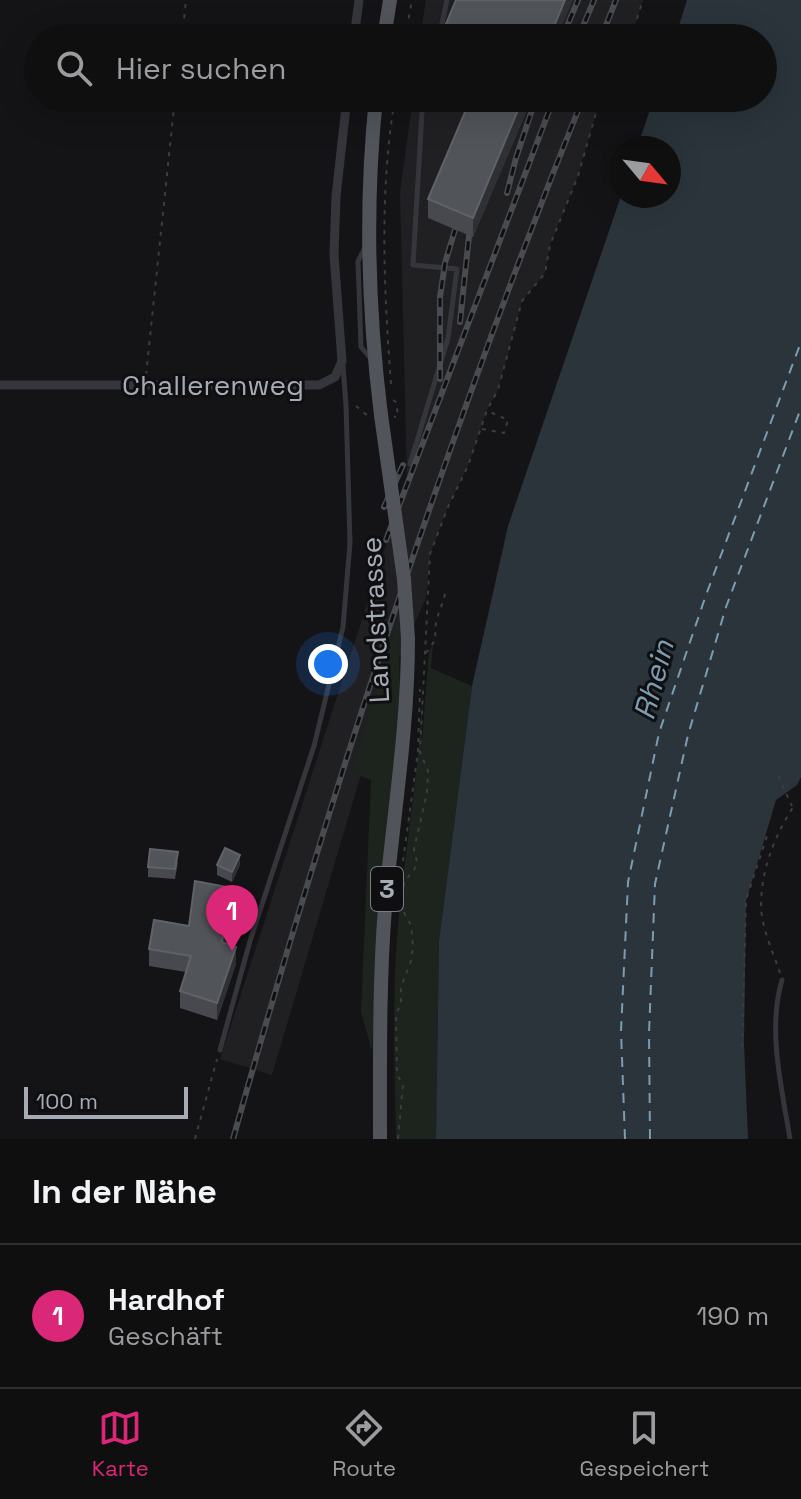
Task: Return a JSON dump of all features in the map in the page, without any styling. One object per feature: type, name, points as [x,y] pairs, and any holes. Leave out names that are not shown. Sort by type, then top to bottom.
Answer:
[{"type":"main road","points":[[386,24],[390,0]]},
{"type":"main road","name":"Landstrasse","points":[[380,1139],[379,1001],[406,722],[408,639],[404,579],[375,364],[370,238],[381,112]]},
{"type":"street","points":[[356,24],[359,0]]},
{"type":"street","name":"Challerenweg","points":[[0,385],[319,385],[335,377],[342,361],[334,255],[336,196],[345,112]]},
{"type":"lane","points":[[442,24],[447,0]]},
{"type":"lane","points":[[410,464],[448,338],[457,269],[413,265],[424,112]]},
{"type":"lane","points":[[220,1050],[250,941],[314,746],[343,627],[350,543],[342,361]]},
{"type":"lane","points":[[782,980],[776,1046],[790,1139]]},
{"type":"path","points":[[183,24],[186,0]]},
{"type":"path","points":[[408,24],[412,0]]},
{"type":"path","points":[[635,24],[643,0]]},
{"type":"path","points":[[145,384],[174,112]]},
{"type":"path","points":[[391,386],[385,193],[393,112]]},
{"type":"path","points":[[402,867],[418,751],[430,554],[468,466],[487,410],[498,390],[522,301],[545,273],[550,245],[578,176],[596,112]]},
{"type":"path","points":[[346,405],[381,415],[392,400],[396,402],[398,416]]},
{"type":"path","points":[[481,428],[504,433],[508,420],[487,410]]},
{"type":"path","points":[[425,654],[436,639],[434,623],[444,602],[446,589]]},
{"type":"path","points":[[398,1139],[403,1084],[397,1075],[396,1014],[413,947],[411,925],[402,909],[404,882],[417,862],[414,849],[427,793],[428,771],[420,752],[422,678]]},
{"type":"path","points":[[778,776],[793,807]]},
{"type":"path","points":[[793,807],[801,806]]},
{"type":"path","points":[[782,980],[764,926],[761,906],[773,841],[793,807]]},
{"type":"path","points":[[742,1047],[746,900],[767,836]]},
{"type":"path","points":[[397,911],[400,882]]},
{"type":"path","points":[[391,1010],[392,1082]]},
{"type":"path","points":[[195,1139],[220,1050]]},
{"type":"shaded area","points":[[426,0],[643,0],[635,24],[422,24]]},
{"type":"shaded area","points":[[411,112],[596,112],[578,176],[550,245],[545,273],[522,301],[498,390],[487,410],[468,466],[430,554],[426,598],[388,683],[272,1075],[220,1059],[407,480],[400,192]]},
{"type":"shaded area","points":[[398,617],[400,693],[394,792],[378,906],[372,1051],[361,1012],[371,780],[352,772]]},
{"type":"shaded area","points":[[433,645],[431,668],[472,686],[439,941],[436,1139],[396,1139],[394,1013],[397,938],[419,747],[423,683],[421,755],[429,651]]},
{"type":"water","name":"Rhein","points":[[687,0],[801,0],[801,777],[797,785],[776,800],[746,901],[744,1043],[748,1139],[436,1139],[439,941],[472,686],[508,526],[617,208],[681,208],[681,136],[641,136],[649,112],[777,112],[777,24],[679,24]]},
{"type":"building","points":[[456,0],[565,0],[555,24],[446,24]]},
{"type":"building","points":[[465,112],[517,112],[473,218],[428,199]]},
{"type":"building","points":[[225,848],[240,855],[232,872],[217,865]]},
{"type":"building","points":[[150,849],[178,852],[175,869],[148,867]]},
{"type":"building","points":[[195,881],[232,888],[222,942],[236,947],[217,1003],[180,991],[191,956],[149,949],[154,920],[189,926]]},
{"type":"ferry route","points":[[625,1139],[621,1031],[628,882],[659,733],[706,595],[801,342]]},
{"type":"ferry route","points":[[650,1139],[649,1033],[655,884],[688,735],[726,607],[801,408]]},
{"type":"railway","points":[[568,24],[578,0]]},
{"type":"railway","points":[[584,24],[594,0]]},
{"type":"railway","points":[[607,24],[616,0]]},
{"type":"railway","points":[[507,193],[531,112]]},
{"type":"railway","points":[[386,540],[549,112]]},
{"type":"railway","points":[[233,1139],[310,875],[394,614],[484,354],[578,112]]},
{"type":"railway","points":[[440,379],[440,297],[445,263],[455,230]]},
{"type":"railway","points":[[460,322],[469,236]]},
{"type":"railway","points":[[384,507],[403,465]]},
{"type":"place","name":"Hardhof","points":[[232,951]]}]
